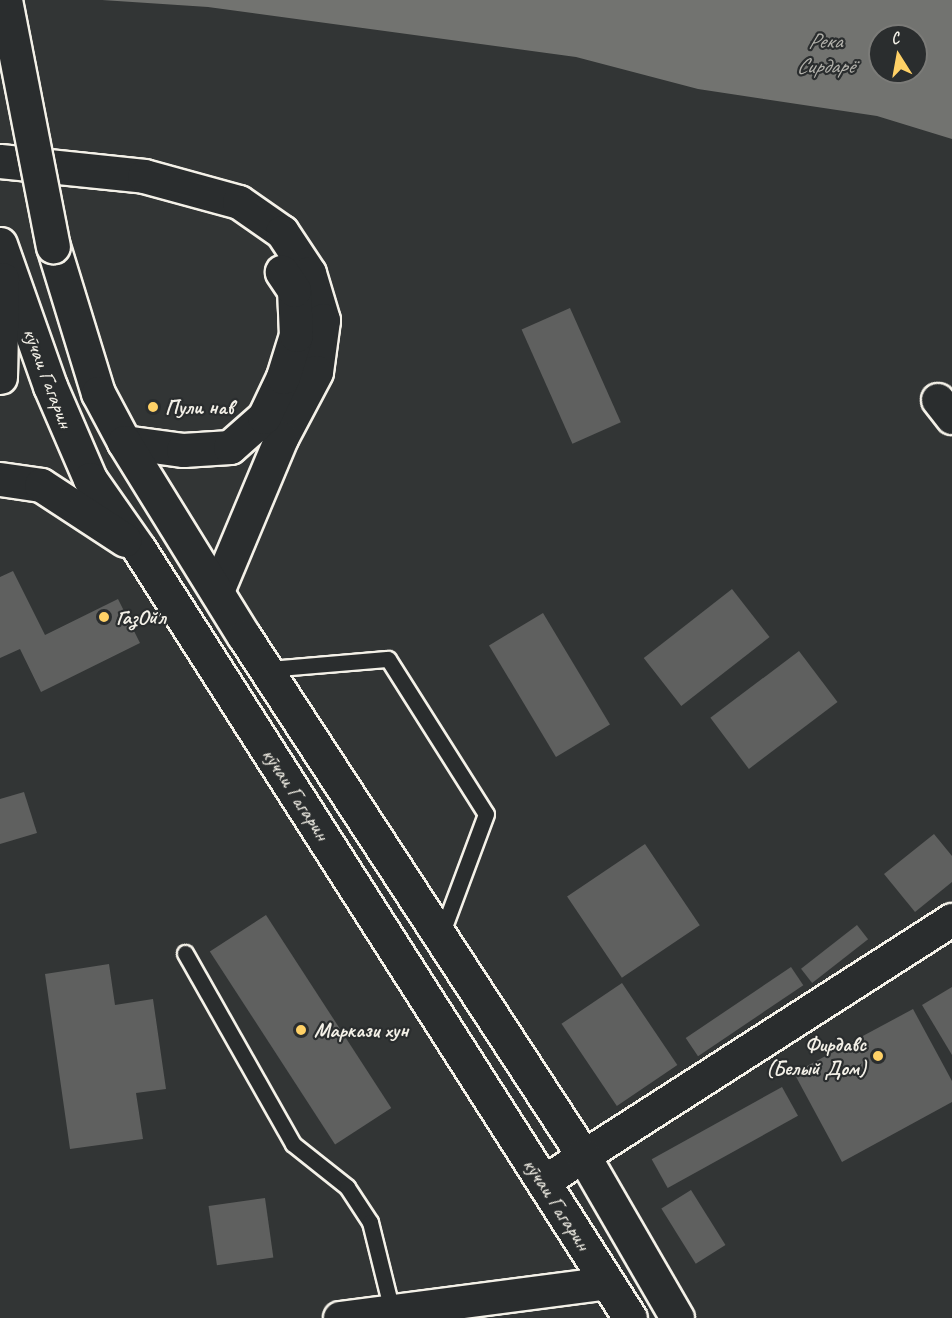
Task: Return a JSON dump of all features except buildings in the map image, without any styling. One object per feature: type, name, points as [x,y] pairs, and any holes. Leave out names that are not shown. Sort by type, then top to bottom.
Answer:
[{"type":"main road","points":[[4,0],[53,246],[98,393],[124,442],[244,636],[268,669],[583,1155],[677,1318]]},
{"type":"main road","points":[[0,161],[144,177],[239,202],[282,232],[309,273],[323,320],[316,372],[281,438],[217,591]]},
{"type":"main road","points":[[0,180],[144,197],[228,222],[264,246],[294,290],[296,335],[283,377],[264,417],[230,447],[183,450],[124,442]]},
{"type":"main road","points":[[0,377],[4,313],[1,247]]},
{"type":"main road","name":"кӯчаи Гагарин","points":[[1,247],[50,386],[90,479],[139,549],[630,1318]]},
{"type":"main road","points":[[0,479],[41,485],[139,549]]},
{"type":"street","points":[[543,1182],[952,920]]},
{"type":"street","points":[[340,1318],[608,1283]]},
{"type":"lane","points":[[268,669],[388,659],[486,814],[441,935]]},
{"type":"lane","points":[[185,953],[292,1144],[347,1187],[370,1222],[392,1311]]},
{"type":"water","name":"Река Сирдарё","points":[[102,0],[952,0],[952,139],[877,116],[698,89],[576,57],[208,7]]},
{"type":"place","name":"Пули нав","points":[[153,407]]},
{"type":"place","name":"ГазОйл","points":[[104,617]]},
{"type":"place","name":"Маркази хун","points":[[301,1030]]},
{"type":"place","name":"Фирдавс (Белый Дом)","points":[[878,1056]]}]
